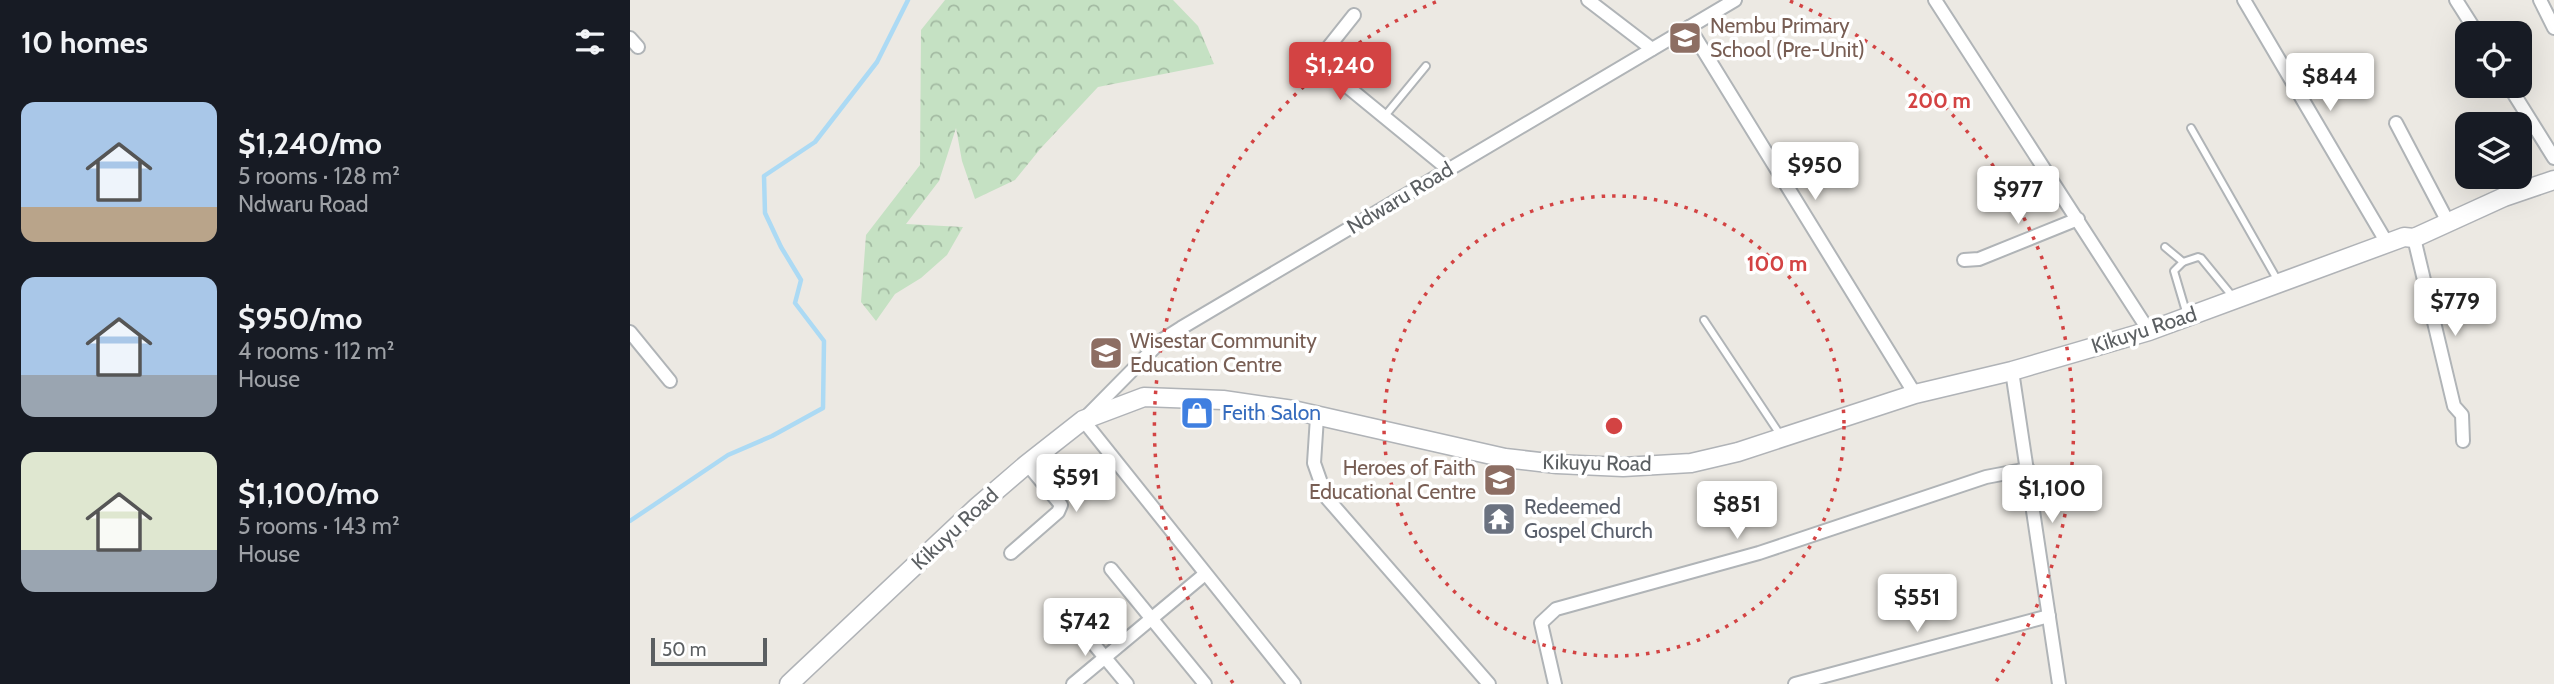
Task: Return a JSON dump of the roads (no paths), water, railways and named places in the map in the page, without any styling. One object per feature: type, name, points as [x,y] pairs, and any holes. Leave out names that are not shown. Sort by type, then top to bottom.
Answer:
[{"type":"main road","name":"Kikuyu Road","points":[[789,684],[976,507],[1027,464],[1083,420],[1144,397],[1223,400],[1293,410],[1505,458],[1610,467],[1691,463],[1738,452],[1915,394],[2012,371],[2148,331],[2404,237],[2414,238],[2504,197],[2554,180]]},
{"type":"street","points":[[1588,0],[1652,48]]},
{"type":"street","name":"Ndwaru Road","points":[[1083,420],[1162,340],[1735,0]]},
{"type":"street","points":[[1935,0],[2148,331]]},
{"type":"street","points":[[2244,0],[2387,243]]},
{"type":"street","points":[[2456,0],[2469,21]]},
{"type":"street","points":[[2540,0],[2554,28]]},
{"type":"street","points":[[1354,15],[1323,54],[1321,65],[1448,169]]},
{"type":"street","points":[[1689,27],[1915,394]]},
{"type":"street","points":[[2517,98],[2554,158]]},
{"type":"street","points":[[2396,123],[2448,222]]},
{"type":"street","points":[[1964,260],[1979,259],[2078,219]]},
{"type":"street","points":[[2414,238],[2454,406],[2462,415],[2463,441]]},
{"type":"street","points":[[630,332],[670,381]]},
{"type":"street","points":[[2012,371],[2059,684]]},
{"type":"street","points":[[1317,417],[1314,463],[1326,497],[1489,684]]},
{"type":"street","points":[[1083,420],[1294,684]]},
{"type":"street","points":[[1011,554],[1058,512],[1061,505],[1027,464]]},
{"type":"street","points":[[1555,684],[1541,623],[1556,609],[1759,552],[1986,477],[2028,469]]},
{"type":"street","points":[[1111,569],[1205,684]]},
{"type":"street","points":[[1073,684],[1205,573]]},
{"type":"street","points":[[1067,612],[1127,684]]},
{"type":"street","points":[[1795,684],[2049,616]]},
{"type":"lane","points":[[1384,117],[1426,66]]},
{"type":"lane","points":[[2191,128],[2279,283]]},
{"type":"lane","points":[[2165,247],[2183,262]]},
{"type":"lane","points":[[2188,317],[2174,279],[2174,271],[2183,262],[2201,258],[2235,299]]},
{"type":"lane","points":[[1704,320],[1782,437]]},
{"type":"waterway","points":[[630,521],[728,455],[772,436],[823,408],[824,341],[795,303],[801,280],[765,213],[764,176],[815,142],[877,62],[908,0]]},
{"type":"place","name":"Nembu Primary School (Pre-Unit)","points":[[1685,38]]},
{"type":"place","name":"Wisestar Community Education Centre","points":[[1106,353]]},
{"type":"place","name":"Feith Salon","points":[[1197,413]]},
{"type":"place","name":"Heroes of Faith Educational Centre","points":[[1500,480]]},
{"type":"place","name":"Redeemed Gospel Church","points":[[1499,519]]}]
